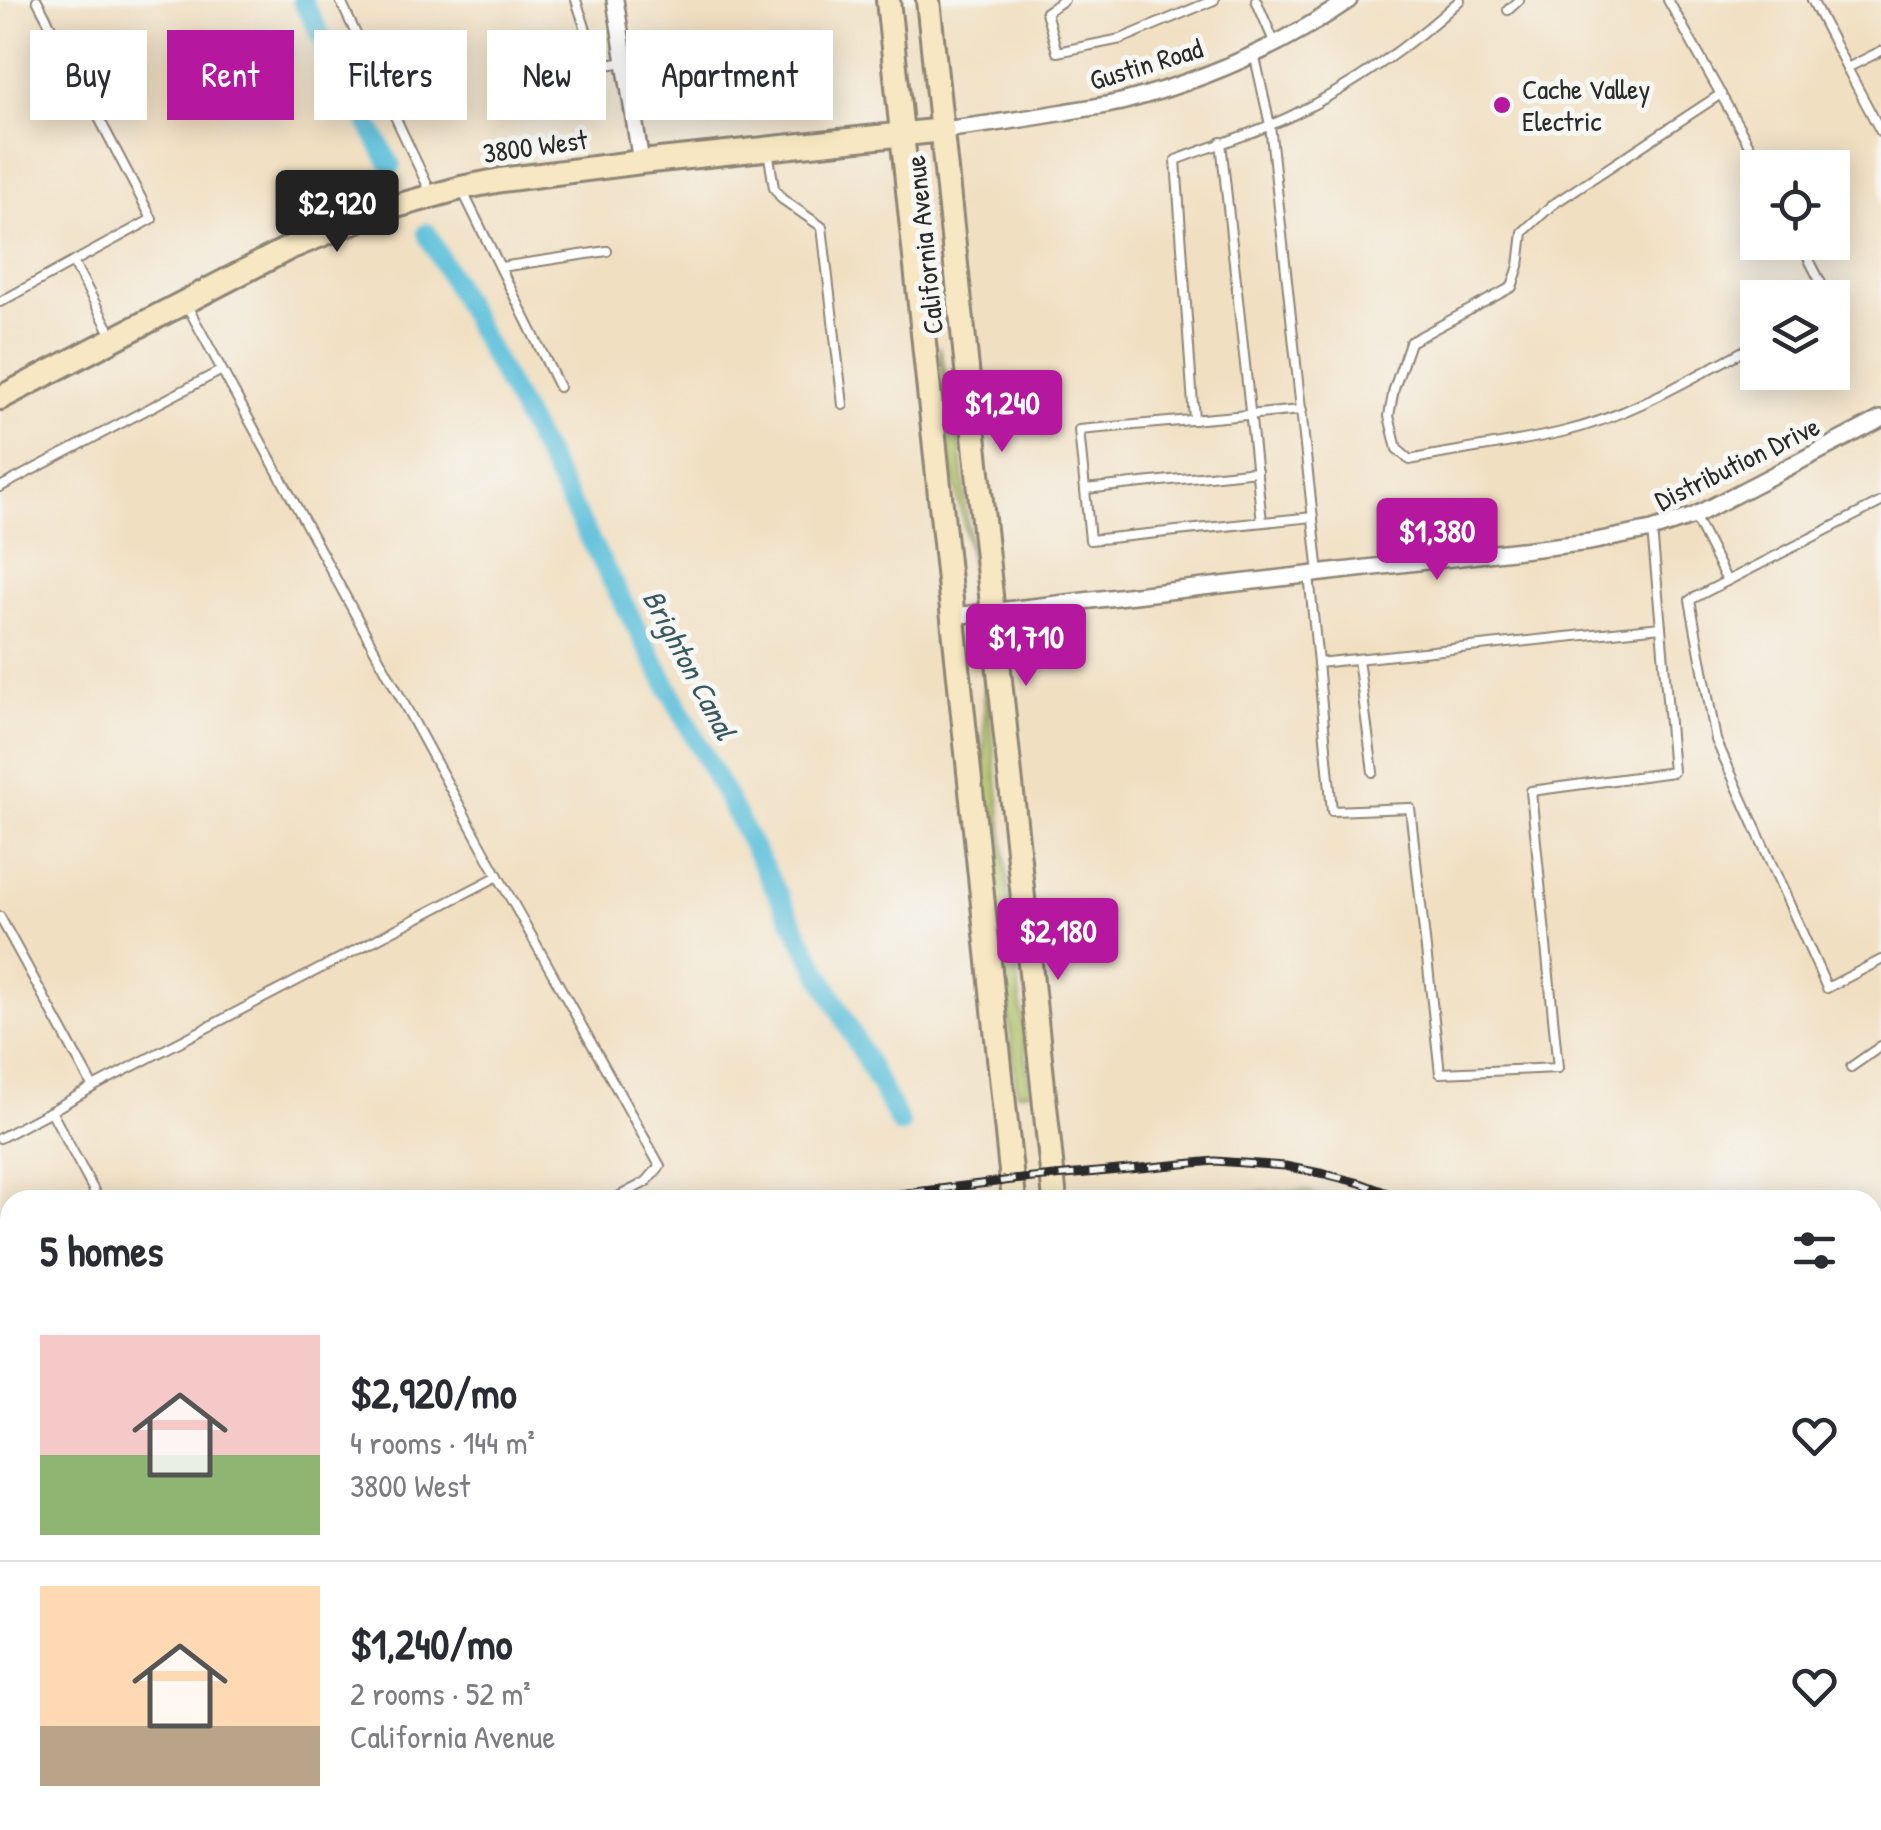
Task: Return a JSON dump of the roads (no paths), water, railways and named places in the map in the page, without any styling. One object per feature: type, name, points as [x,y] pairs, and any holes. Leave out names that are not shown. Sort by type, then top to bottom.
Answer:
[{"type":"main road","name":"California Avenue","points":[[888,0],[1013,1190]]},
{"type":"main road","name":"California Avenue","points":[[928,0],[1054,1190]]},
{"type":"main road","name":"3800 West","points":[[0,398],[260,261],[334,228],[432,195],[642,162],[943,130]]},
{"type":"street","points":[[615,0],[626,62]]},
{"type":"street","name":"Gustin Road","points":[[943,130],[1121,102],[1171,88],[1275,44],[1328,6],[1348,0]]},
{"type":"street","points":[[635,120],[642,162]]},
{"type":"street","name":"Distribution Drive","points":[[954,616],[1590,542],[1652,530],[1694,516],[1881,419]]},
{"type":"lane","points":[[0,302],[152,219],[36,0]]},
{"type":"lane","points":[[340,0],[432,195]]},
{"type":"lane","points":[[576,0],[598,66],[626,62]]},
{"type":"lane","points":[[1064,0],[1046,12],[1057,52],[1121,39],[1214,0]]},
{"type":"lane","points":[[1256,0],[1275,44]]},
{"type":"lane","points":[[1194,420],[1176,160],[1310,106],[1372,70],[1460,0]]},
{"type":"lane","points":[[1508,10],[1519,0]]},
{"type":"lane","points":[[1668,0],[1752,150]]},
{"type":"lane","points":[[1812,0],[1881,132]]},
{"type":"lane","points":[[1847,68],[1881,51]]},
{"type":"lane","points":[[1254,53],[1270,125],[1302,410],[1313,517],[1318,664],[1332,810],[1410,808],[1440,1073],[1558,1068],[1531,791],[1674,772],[1652,530]]},
{"type":"lane","points":[[1721,94],[1552,206],[1523,232],[1512,287],[1410,342],[1389,416],[1397,450],[1410,460],[1564,432],[1643,404],[1740,353]]},
{"type":"lane","points":[[1221,142],[1262,522]]},
{"type":"lane","points":[[768,150],[774,188],[782,199],[822,227],[843,405]]},
{"type":"lane","points":[[461,188],[560,387]]},
{"type":"lane","points":[[500,267],[607,251]]},
{"type":"lane","points":[[73,262],[114,338]]},
{"type":"lane","points":[[185,302],[660,1166],[646,1182],[631,1190]]},
{"type":"lane","points":[[0,488],[222,370]]},
{"type":"lane","points":[[1302,410],[1080,430],[1090,540],[1313,517]]},
{"type":"lane","points":[[1085,489],[1257,472]]},
{"type":"lane","points":[[1881,502],[1690,600],[1716,740],[1827,988],[1881,960]]},
{"type":"lane","points":[[1694,516],[1728,581]]},
{"type":"lane","points":[[1318,664],[1661,627]]},
{"type":"lane","points":[[1358,659],[1373,772]]},
{"type":"lane","points":[[0,1138],[498,876]]},
{"type":"lane","points":[[0,917],[93,1088]]},
{"type":"lane","points":[[1851,1067],[1881,1046]]},
{"type":"lane","points":[[51,1111],[94,1190]]},
{"type":"waterway","name":"Brighton Canal","points":[[302,0],[391,166]]},
{"type":"waterway","name":"Brighton Canal","points":[[427,233],[900,1124]]},
{"type":"railway","points":[[932,1190],[1215,1161],[1285,1166],[1379,1190]]},
{"type":"place","name":"Cache Valley Electric","points":[[1502,105]]}]
